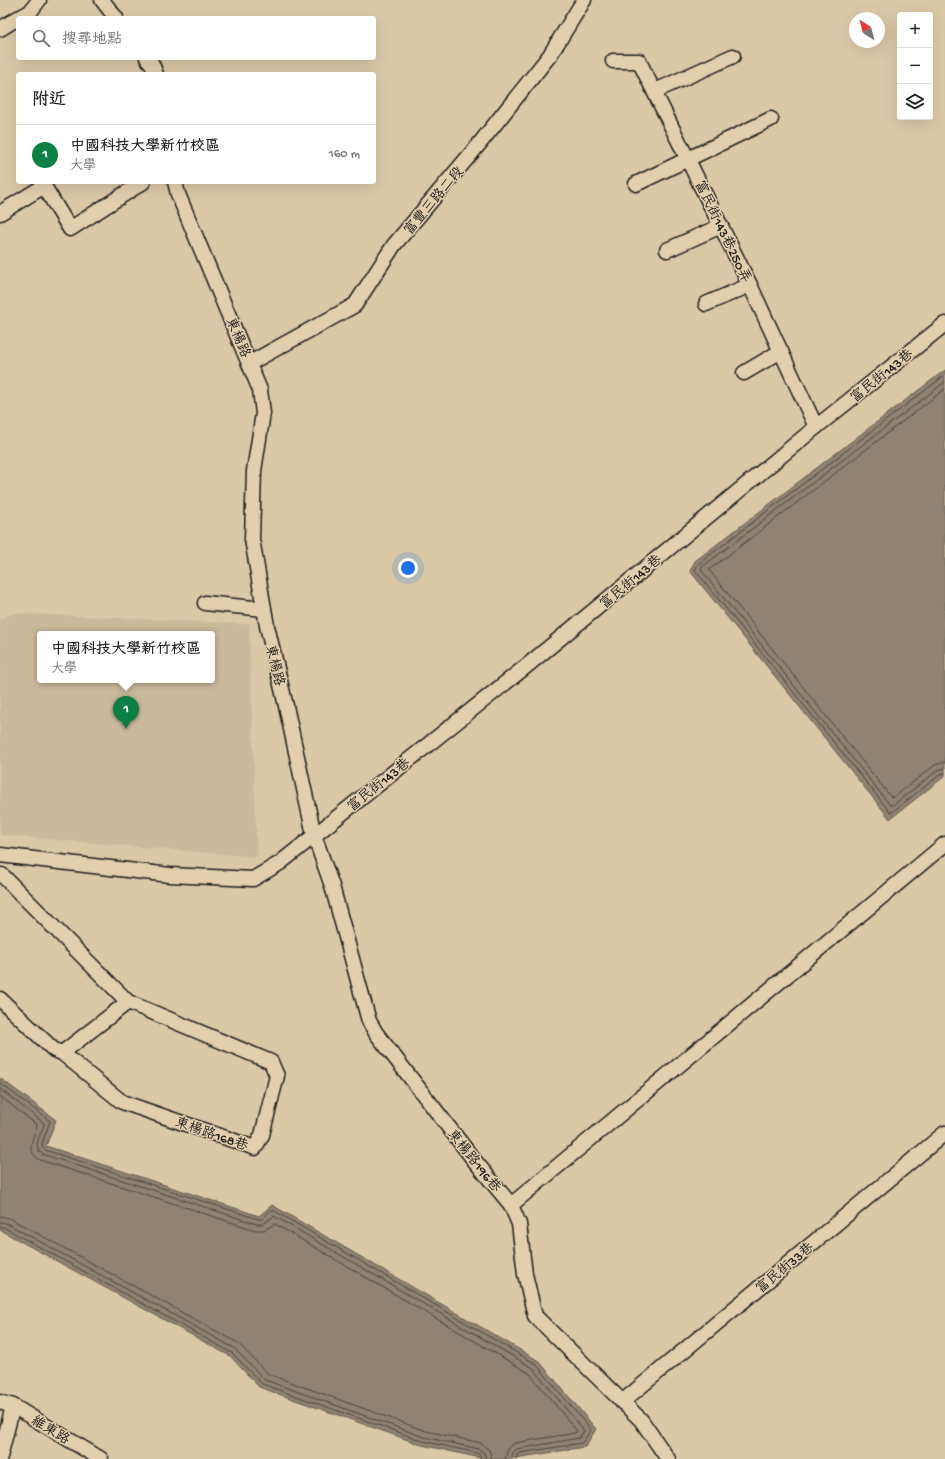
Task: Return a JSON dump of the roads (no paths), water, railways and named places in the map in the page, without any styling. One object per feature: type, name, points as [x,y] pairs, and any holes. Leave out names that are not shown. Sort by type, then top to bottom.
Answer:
[{"type":"street","points":[[22,16],[30,12],[40,0]]},
{"type":"street","points":[[102,0],[114,16]]},
{"type":"street","name":"富豐三路二段","points":[[250,363],[355,305],[394,245],[480,143],[550,55],[584,0]]},
{"type":"street","points":[[0,29],[16,19]]},
{"type":"street","points":[[654,91],[733,56]]},
{"type":"street","points":[[149,60],[155,72]]},
{"type":"street","name":"富民街143巷250弄","points":[[612,61],[639,61],[750,285],[816,427]]},
{"type":"street","points":[[636,184],[770,118]]},
{"type":"street","points":[[0,213],[44,186],[70,229],[140,184]]},
{"type":"street","name":"東楊路","points":[[176,184],[178,194],[260,390],[263,413],[254,472],[252,539],[264,609],[314,835]]},
{"type":"street","points":[[667,250],[721,226]]},
{"type":"street","points":[[706,304],[750,285]]},
{"type":"street","name":"富民街143巷","points":[[314,835],[535,659],[816,427],[945,324]]},
{"type":"street","points":[[744,373],[781,351]]},
{"type":"street","points":[[205,604],[264,609]]},
{"type":"street","points":[[0,855],[170,875],[252,879],[280,863],[314,835]]},
{"type":"street","name":"東楊路196巷","points":[[314,835],[332,886],[369,1021],[376,1033],[474,1160],[511,1205],[519,1224],[525,1274],[535,1316],[641,1420],[668,1459]]},
{"type":"street","points":[[511,1205],[945,844]]},
{"type":"street","name":"東楊路168巷","points":[[0,999],[54,1050],[62,1053],[122,1102],[255,1148],[262,1135],[277,1076],[271,1062],[128,1002],[2,875]]},
{"type":"street","points":[[62,1053],[128,1002]]},
{"type":"street","name":"富民街33巷","points":[[622,1402],[945,1133]]},
{"type":"street","points":[[0,1457],[6,1404]]},
{"type":"street","name":"維東路","points":[[6,1404],[101,1459]]},
{"type":"water","points":[[945,370],[945,776],[890,819],[690,571],[695,561]]},
{"type":"water","points":[[0,1078],[56,1120],[46,1146],[259,1216],[272,1205],[539,1361],[596,1429],[585,1447],[509,1459],[485,1459],[422,1445],[259,1387],[230,1356],[0,1230]]},
{"type":"place","name":"中國科技大學新竹校區","points":[[126,729]]}]
